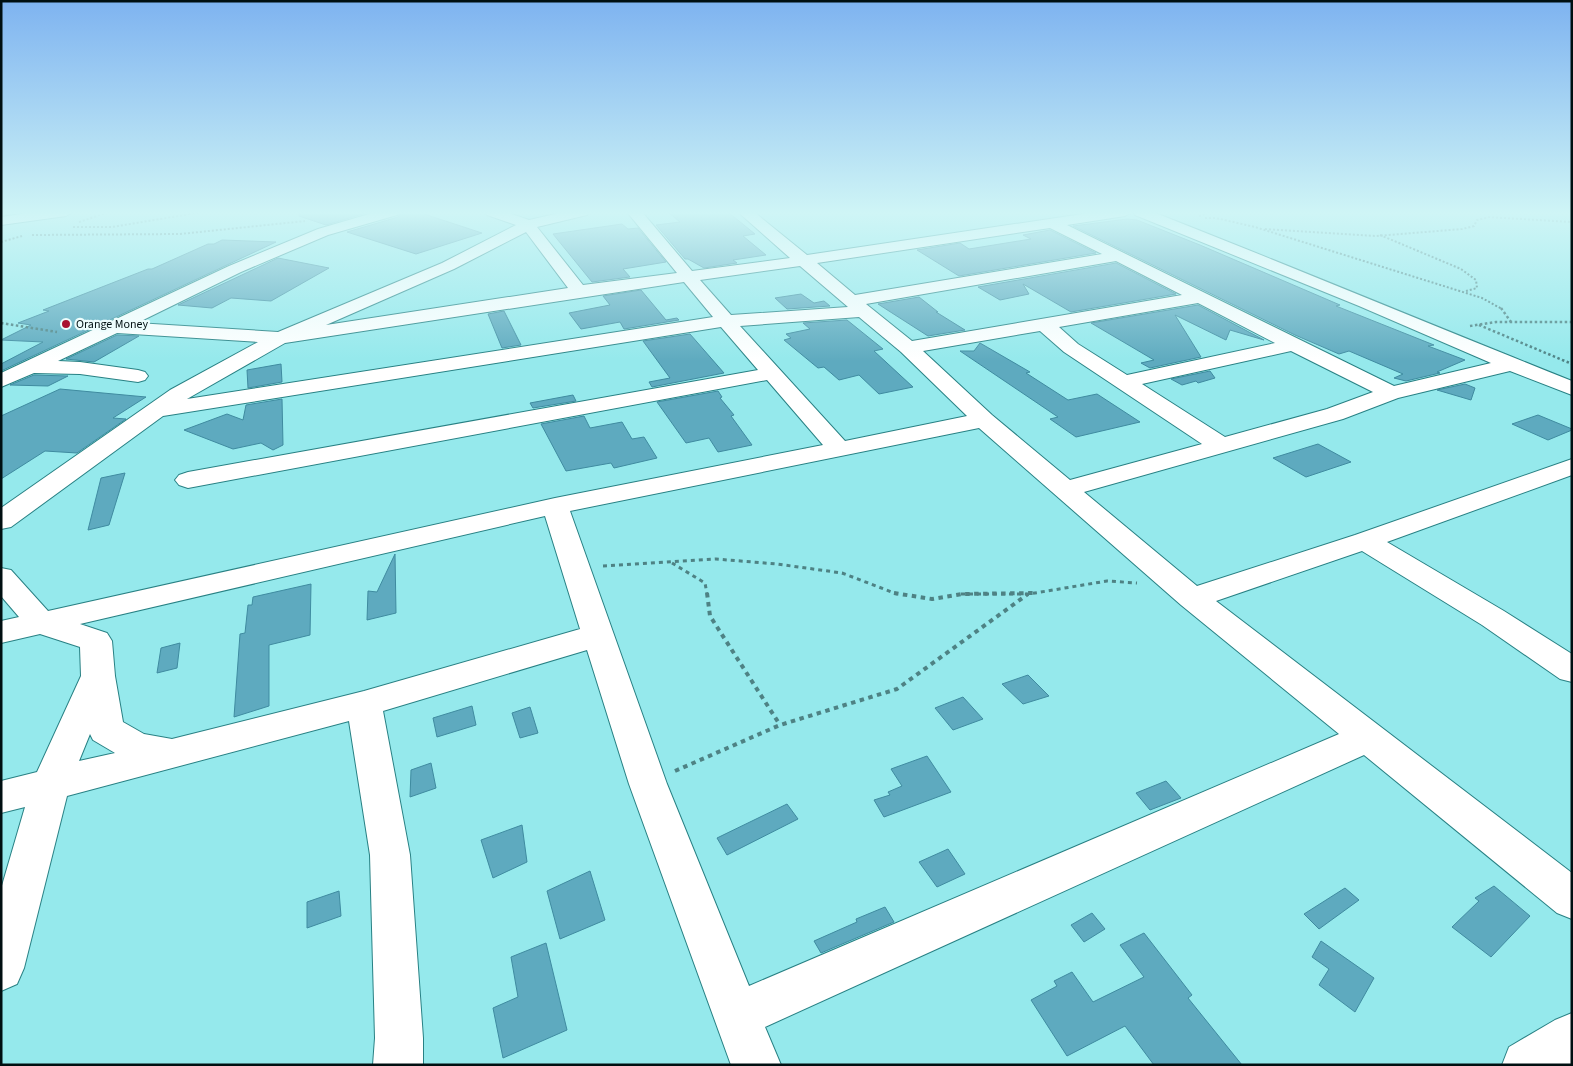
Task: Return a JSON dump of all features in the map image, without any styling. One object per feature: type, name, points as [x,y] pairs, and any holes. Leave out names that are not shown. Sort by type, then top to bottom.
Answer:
[{"type":"street","points":[[1,381],[246,262]]},
{"type":"street","points":[[1,522],[178,395],[280,338],[456,262]]},
{"type":"street","points":[[556,262],[579,291]]},
{"type":"street","points":[[676,262],[838,448]]},
{"type":"street","points":[[113,327],[280,338],[579,291],[796,262]]},
{"type":"street","points":[[802,262],[908,348],[984,420],[1063,490],[1185,591],[1572,899]]},
{"type":"street","points":[[158,410],[475,362],[726,321],[858,306],[1088,262]]},
{"type":"street","points":[[1130,262],[1291,345],[1391,393]]},
{"type":"street","points":[[1264,262],[1572,389]]},
{"type":"street","points":[[908,348],[1046,326],[1201,297]]},
{"type":"street","points":[[1046,326],[1071,348],[1222,446]]},
{"type":"street","points":[[1124,382],[1291,345]]},
{"type":"street","points":[[1063,490],[1335,414],[1391,393],[1511,365]]},
{"type":"street","points":[[30,367],[80,368],[138,376]]},
{"type":"street","points":[[188,480],[773,373]]},
{"type":"street","points":[[1,632],[555,506],[984,420]]},
{"type":"street","points":[[1185,591],[1365,541],[1572,466]]},
{"type":"street","points":[[555,506],[648,784],[756,1065]]},
{"type":"street","points":[[1365,541],[1493,618],[1565,658]]},
{"type":"street","points":[[1,577],[41,623],[96,641],[98,676],[106,730],[137,748],[177,752]]},
{"type":"street","points":[[1,796],[364,704],[598,636]]},
{"type":"street","points":[[1,968],[51,783],[98,676]]},
{"type":"street","points":[[364,704],[390,855],[399,1038],[398,1065]]},
{"type":"street","points":[[737,1015],[1368,737]]},
{"type":"street","points":[[1527,1065],[1572,1037]]},
{"type":"path","points":[[1366,262],[1482,298],[1501,308],[1511,322]]},
{"type":"path","points":[[1442,262],[1461,270],[1476,280],[1477,288],[1464,292]]},
{"type":"path","points":[[1,322],[22,328],[95,335]]},
{"type":"path","points":[[1429,331],[1511,322],[1572,322]]},
{"type":"path","points":[[1479,325],[1572,364]]},
{"type":"path","points":[[575,567],[672,563],[716,559],[787,565],[842,573],[899,595],[932,599],[962,594],[1028,594],[1107,581],[1185,591]]},
{"type":"path","points":[[672,563],[705,583],[710,616],[780,725]]},
{"type":"path","points":[[648,784],[693,762],[780,725],[897,689],[1028,594]]},
{"type":"building","points":[[168,262],[234,262],[1,371],[1,364],[43,342],[1,340],[31,325],[18,323],[49,311],[43,310]]},
{"type":"building","points":[[270,262],[297,262],[329,268],[271,301],[231,298],[212,308],[178,305]]},
{"type":"building","points":[[576,262],[666,262],[623,269],[630,277],[592,282]]},
{"type":"building","points":[[693,262],[737,263],[704,268]]},
{"type":"building","points":[[936,262],[1044,262],[959,276]]},
{"type":"building","points":[[1146,262],[1239,262],[1340,305],[1336,306],[1434,345],[1428,346],[1465,360],[1437,372],[1440,373],[1406,381],[1394,378],[1403,374],[1349,351],[1339,354],[1295,335]]},
{"type":"building","points":[[1116,263],[1176,294],[1071,312],[1023,284],[1029,294],[1000,300],[978,287]]},
{"type":"building","points":[[641,290],[666,320],[677,318],[679,320],[624,329],[620,322],[581,329],[569,313],[610,305],[603,296]]},
{"type":"building","points":[[801,294],[814,303],[824,301],[830,306],[787,309],[775,298]]},
{"type":"building","points":[[919,297],[938,312],[936,312],[965,330],[928,336],[878,304]]},
{"type":"building","points":[[1198,305],[1264,340],[1230,330],[1226,340],[1175,315],[1201,357],[1150,368],[1141,363],[1154,360],[1091,323]]},
{"type":"building","points":[[504,311],[521,345],[502,348],[488,314]]},
{"type":"building","points":[[847,320],[883,349],[874,351],[913,387],[879,394],[859,375],[839,380],[824,367],[818,368],[784,340],[791,338],[786,334],[810,329],[803,323]]},
{"type":"building","points":[[690,334],[724,373],[652,387],[649,382],[670,378],[643,341]]},
{"type":"building","points":[[117,335],[139,336],[94,362],[66,359]]},
{"type":"building","points":[[980,343],[1030,372],[1026,373],[1068,400],[1097,394],[1140,422],[1076,437],[1050,419],[1058,417],[960,351],[974,351]]},
{"type":"building","points":[[281,364],[282,382],[248,388],[247,370]]},
{"type":"building","points":[[1210,371],[1215,378],[1198,383],[1196,381],[1182,385],[1171,379]]},
{"type":"building","points":[[34,375],[68,376],[48,386],[10,385]]},
{"type":"building","points":[[1465,384],[1475,388],[1471,400],[1437,390]]},
{"type":"building","points":[[60,389],[146,397],[113,418],[126,419],[77,453],[45,451],[1,479],[1,416]]},
{"type":"building","points":[[718,391],[722,397],[720,398],[734,415],[731,416],[752,445],[718,452],[709,438],[686,443],[657,402]]},
{"type":"building","points":[[573,395],[576,401],[533,408],[530,403]]},
{"type":"building","points":[[282,399],[283,445],[273,450],[261,443],[233,449],[184,430],[227,414],[243,420],[246,405]]},
{"type":"building","points":[[1538,415],[1572,430],[1548,440],[1512,424]]},
{"type":"building","points":[[584,416],[590,428],[622,422],[632,439],[644,437],[657,458],[614,468],[611,463],[566,471],[541,424]]},
{"type":"building","points":[[1318,444],[1351,462],[1306,477],[1273,458]]},
{"type":"building","points":[[125,473],[109,525],[88,530],[101,478]]},
{"type":"building","points":[[395,554],[396,613],[367,620],[368,591],[377,592]]},
{"type":"building","points":[[311,584],[310,635],[269,645],[269,706],[234,717],[240,634],[245,633],[248,605],[252,605],[253,597]]},
{"type":"building","points":[[180,643],[177,668],[157,673],[161,648]]},
{"type":"building","points":[[1028,675],[1049,696],[1023,704],[1002,684]]},
{"type":"building","points":[[963,697],[983,719],[953,730],[935,708]]},
{"type":"building","points":[[472,706],[476,725],[437,737],[433,718]]},
{"type":"building","points":[[530,707],[538,733],[520,738],[512,713]]},
{"type":"building","points":[[927,756],[951,792],[884,817],[874,800],[890,795],[888,792],[902,786],[891,769]]},
{"type":"building","points":[[431,763],[436,788],[410,797],[411,770]]},
{"type":"building","points":[[1166,781],[1181,798],[1150,810],[1136,793]]},
{"type":"building","points":[[787,804],[798,819],[727,855],[717,838]]},
{"type":"building","points":[[522,825],[527,862],[493,878],[481,840]]},
{"type":"building","points":[[948,849],[965,874],[937,887],[919,862]]},
{"type":"building","points":[[590,871],[605,920],[560,939],[547,891]]},
{"type":"building","points":[[1494,886],[1530,916],[1491,957],[1452,927],[1479,901],[1475,898]]},
{"type":"building","points":[[1345,888],[1359,900],[1319,929],[1304,914]]},
{"type":"building","points":[[339,891],[341,916],[307,928],[307,902]]},
{"type":"building","points":[[885,907],[894,922],[821,953],[814,941],[857,922],[856,919]]},
{"type":"building","points":[[1092,913],[1105,929],[1084,942],[1071,925]]},
{"type":"building","points":[[1144,933],[1192,995],[1188,998],[1242,1065],[1154,1065],[1125,1026],[1067,1056],[1031,1000],[1057,986],[1054,981],[1072,972],[1093,1002],[1144,977],[1120,945]]},
{"type":"building","points":[[1321,941],[1374,978],[1355,1012],[1319,985],[1329,969],[1312,957]]},
{"type":"building","points":[[546,943],[567,1030],[503,1058],[493,1008],[518,997],[511,957]]},
{"type":"place","name":"Orange Money","points":[[66,324]]}]
